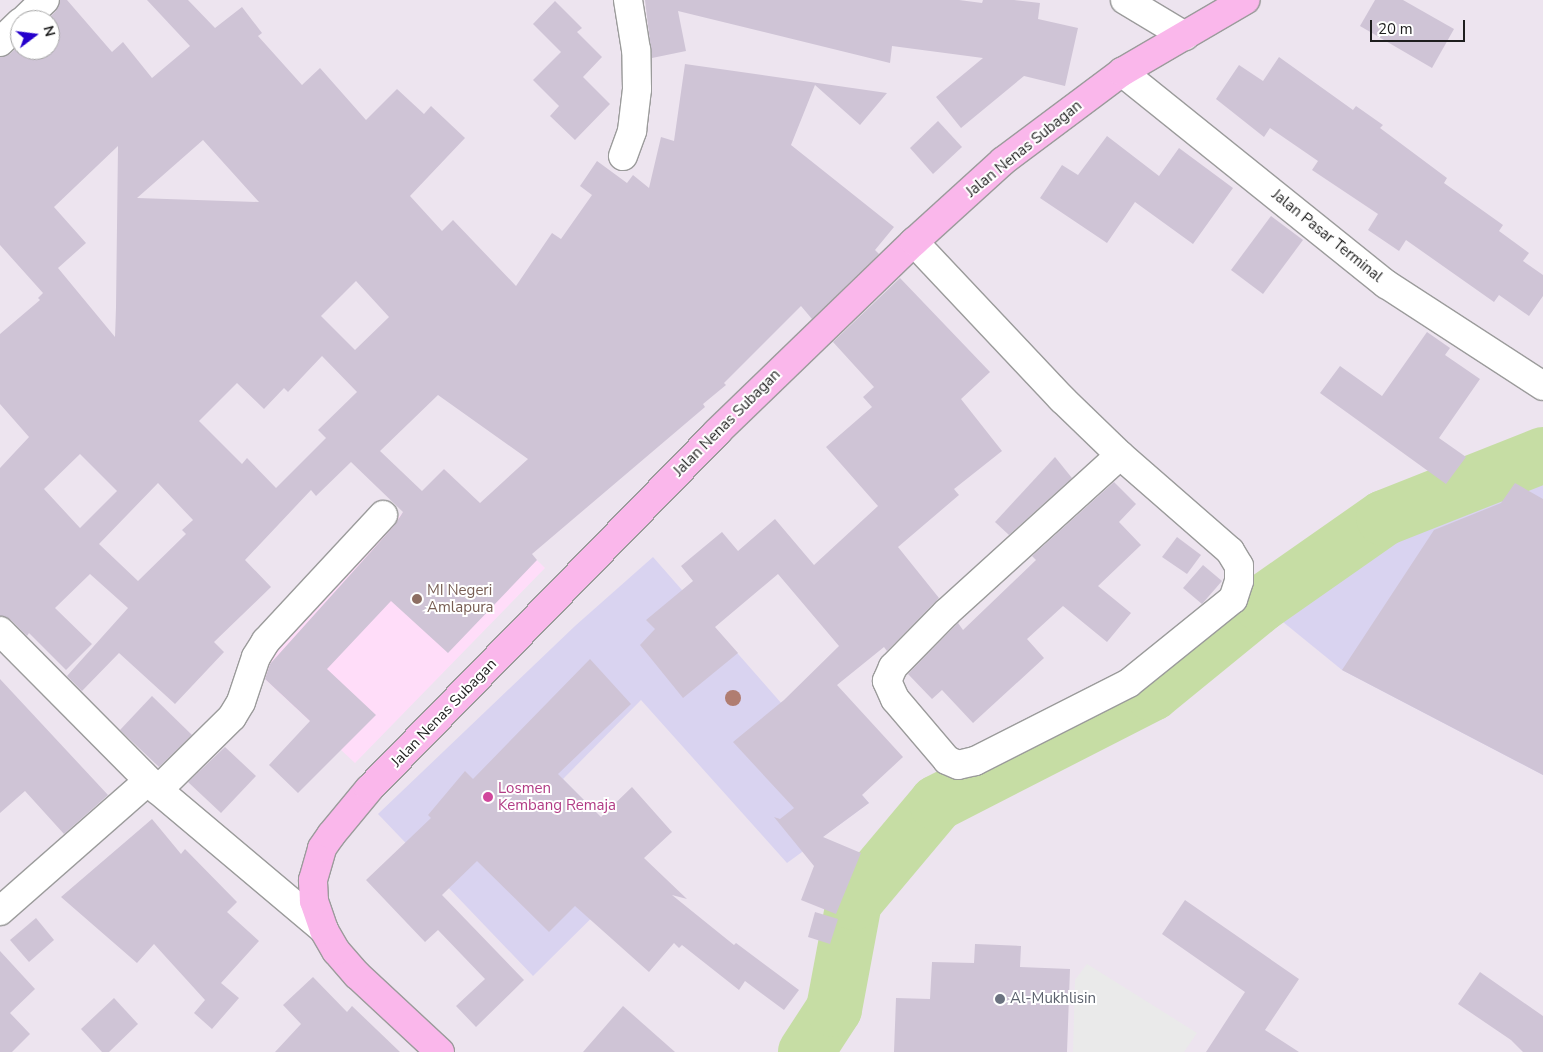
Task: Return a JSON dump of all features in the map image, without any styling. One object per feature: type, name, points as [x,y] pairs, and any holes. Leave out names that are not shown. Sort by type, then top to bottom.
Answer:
[{"type":"main road","name":"Jalan Nenas Subagan","points":[[440,1052],[357,975],[336,951],[324,930],[314,901],[312,880],[322,848],[347,815],[716,432],[914,242],[1003,161],[1122,72],[1246,0]]},
{"type":"street","points":[[34,10],[45,0]]},
{"type":"street","points":[[622,156],[632,131],[637,89],[636,50],[628,0]]},
{"type":"street","points":[[1124,0],[1185,36]]},
{"type":"street","points":[[0,42],[10,32]]},
{"type":"street","name":"Jalan Pasar Terminal","points":[[1122,72],[1386,284],[1543,386]]},
{"type":"street","points":[[914,242],[1062,398],[1120,455],[1230,551],[1239,566],[1240,581],[1233,599],[1129,683],[975,761],[958,765],[946,760],[895,699],[887,681],[893,667],[946,613],[1120,455]]},
{"type":"street","points":[[0,911],[153,786],[232,718],[241,702],[256,657],[266,641],[383,515]]},
{"type":"street","points":[[0,631],[153,786],[324,930]]},
{"type":"shaded area","name":"MI Negeri Amlapura","points":[[444,469],[545,568],[355,763],[254,669]]},
{"type":"shaded area","points":[[1543,479],[1543,775],[1342,670],[1272,613],[1394,529]]},
{"type":"shaded area","points":[[653,557],[869,803],[787,863],[641,700],[563,779],[646,864],[533,976],[378,814],[575,626]]},
{"type":"shaded area","points":[[1087,964],[1197,1033],[1184,1052],[1073,1052],[1075,980]]},
{"type":"building","points":[[60,0],[67,0],[112,52],[123,42],[152,78],[190,46],[147,0],[188,0],[215,28],[242,7],[262,33],[258,36],[302,85],[320,68],[366,120],[397,89],[424,114],[431,106],[465,138],[410,196],[442,231],[453,220],[516,286],[552,233],[561,239],[592,195],[580,186],[597,161],[627,183],[633,175],[649,188],[661,137],[674,141],[685,64],[887,93],[860,125],[815,85],[791,145],[894,227],[875,250],[879,254],[812,319],[801,306],[724,383],[726,385],[703,404],[705,407],[532,554],[537,560],[448,653],[391,601],[327,669],[376,715],[298,793],[269,765],[310,721],[265,679],[270,664],[394,526],[403,512],[351,462],[316,496],[311,490],[245,560],[271,587],[214,642],[224,652],[175,704],[119,653],[82,691],[67,676],[128,608],[90,574],[55,608],[92,644],[66,670],[29,633],[27,636],[11,620],[0,616],[0,468],[29,437],[0,404],[0,334],[40,300],[38,298],[43,293],[0,245],[0,57],[10,54],[10,60],[60,60],[60,10],[56,10]],"holes":[[[203,140],[259,202],[137,198]],[[118,146],[115,337],[58,268],[86,243],[54,207]],[[356,281],[389,317],[355,350],[321,316]],[[322,356],[357,392],[318,430],[326,438],[276,488],[247,458],[242,464],[199,421],[237,383],[264,409],[284,388],[288,392]],[[438,395],[528,459],[480,503],[444,469],[422,491],[380,451]],[[80,454],[117,491],[80,528],[44,489]],[[158,483],[193,520],[182,530],[186,534],[138,581],[99,544]]]},
{"type":"building","points":[[645,0],[959,0],[982,3],[983,0],[1014,0],[1040,3],[1038,19],[1078,28],[1065,86],[1024,76],[961,128],[936,97],[983,58],[892,46],[890,63],[678,11],[686,51],[652,58]]},
{"type":"building","points":[[1375,0],[1403,0],[1454,29],[1432,68],[1360,26]]},
{"type":"building","points":[[555,1],[582,28],[577,32],[602,57],[583,77],[610,104],[575,140],[550,116],[559,106],[533,80],[561,52],[533,24]]},
{"type":"building","points":[[1279,57],[1353,110],[1356,106],[1383,125],[1380,128],[1447,178],[1444,183],[1503,225],[1499,231],[1529,253],[1523,261],[1543,275],[1543,296],[1529,316],[1499,295],[1494,302],[1406,240],[1399,251],[1368,230],[1378,214],[1312,170],[1318,161],[1270,128],[1264,137],[1216,99],[1239,65],[1263,81]]},
{"type":"building","points":[[938,121],[962,147],[933,174],[910,148]]},
{"type":"building","points":[[1107,136],[1159,176],[1179,148],[1233,188],[1193,244],[1135,202],[1107,243],[1040,198],[1062,165],[1078,175]]},
{"type":"building","points":[[1271,216],[1303,240],[1263,294],[1231,270]]},
{"type":"building","points":[[900,278],[990,372],[961,399],[1002,451],[954,489],[959,495],[898,547],[939,598],[887,651],[884,647],[837,685],[903,757],[862,795],[869,803],[823,837],[861,853],[836,914],[801,900],[814,866],[774,817],[780,819],[794,808],[733,742],[784,700],[839,646],[778,574],[715,627],[738,653],[683,698],[640,645],[655,629],[646,620],[693,581],[681,566],[722,532],[738,551],[775,519],[814,565],[878,506],[826,447],[872,407],[863,397],[874,387],[833,342]]},
{"type":"building","points":[[1427,332],[1450,348],[1445,355],[1480,379],[1439,438],[1466,457],[1446,484],[1320,393],[1340,366],[1382,396]]},
{"type":"building","points":[[1055,457],[1072,478],[1009,535],[995,522]]},
{"type":"building","points":[[1114,482],[1136,504],[1119,522],[1141,545],[1098,586],[1131,613],[1107,642],[1063,606],[1027,639],[1044,658],[973,723],[942,690],[932,699],[908,674],[958,623],[963,630],[1036,560],[1032,556]]},
{"type":"building","points":[[1515,483],[1543,499],[1543,775],[1342,670],[1434,530],[1501,503]]},
{"type":"building","points":[[1177,537],[1201,555],[1187,574],[1162,557]]},
{"type":"building","points":[[1203,565],[1222,581],[1202,604],[1183,588]]},
{"type":"building","points":[[590,659],[631,704],[558,774],[601,817],[632,787],[672,832],[644,858],[687,899],[672,895],[734,945],[736,943],[799,990],[784,1010],[745,981],[739,990],[682,945],[679,948],[674,943],[649,972],[575,906],[549,932],[477,861],[442,895],[524,980],[476,1027],[456,1006],[485,979],[438,930],[425,942],[366,880],[431,818],[428,815],[465,771],[473,779]]},
{"type":"building","points":[[0,679],[108,795],[64,834],[25,791],[0,813]]},
{"type":"building","points":[[152,696],[192,735],[159,767],[120,730]]},
{"type":"building","points":[[225,747],[256,776],[221,813],[188,782]]},
{"type":"building","points":[[152,819],[181,854],[185,849],[237,902],[227,912],[259,941],[221,983],[239,998],[212,1029],[194,1013],[205,1000],[154,944],[137,963],[61,897]]},
{"type":"building","points":[[1185,900],[1299,979],[1265,1030],[1299,1052],[1206,1052],[1245,992],[1162,934]]},
{"type":"building","points":[[815,912],[838,919],[830,944],[808,937]]},
{"type":"building","points":[[36,918],[54,940],[29,962],[10,940]]},
{"type":"building","name":"Al-Mukhlisin","points":[[975,944],[1021,946],[1020,967],[1070,969],[1067,1052],[894,1052],[896,998],[930,999],[932,962],[974,963]]},
{"type":"building","points":[[0,951],[35,989],[10,1013],[30,1034],[12,1052],[0,1052]]},
{"type":"building","points":[[1480,972],[1543,1016],[1543,1052],[1523,1052],[1511,1040],[1458,1004]]},
{"type":"building","points":[[313,977],[347,1012],[352,1006],[400,1052],[275,1052],[301,1024],[283,1005]]},
{"type":"building","points":[[114,998],[138,1024],[109,1052],[102,1052],[81,1029]]},
{"type":"building","points":[[623,1006],[675,1052],[583,1052]]},
{"type":"waterway","points":[[806,1052],[834,1009],[854,902],[937,803],[1152,693],[1261,604],[1384,518],[1543,455]]},
{"type":"place","name":"MI Negeri Amlapura","points":[[417,599]]},
{"type":"place","name":"Losmen Kembang Remaja","points":[[488,797]]},
{"type":"place","name":"Al-Mukhlisin","points":[[1000,999]]}]
